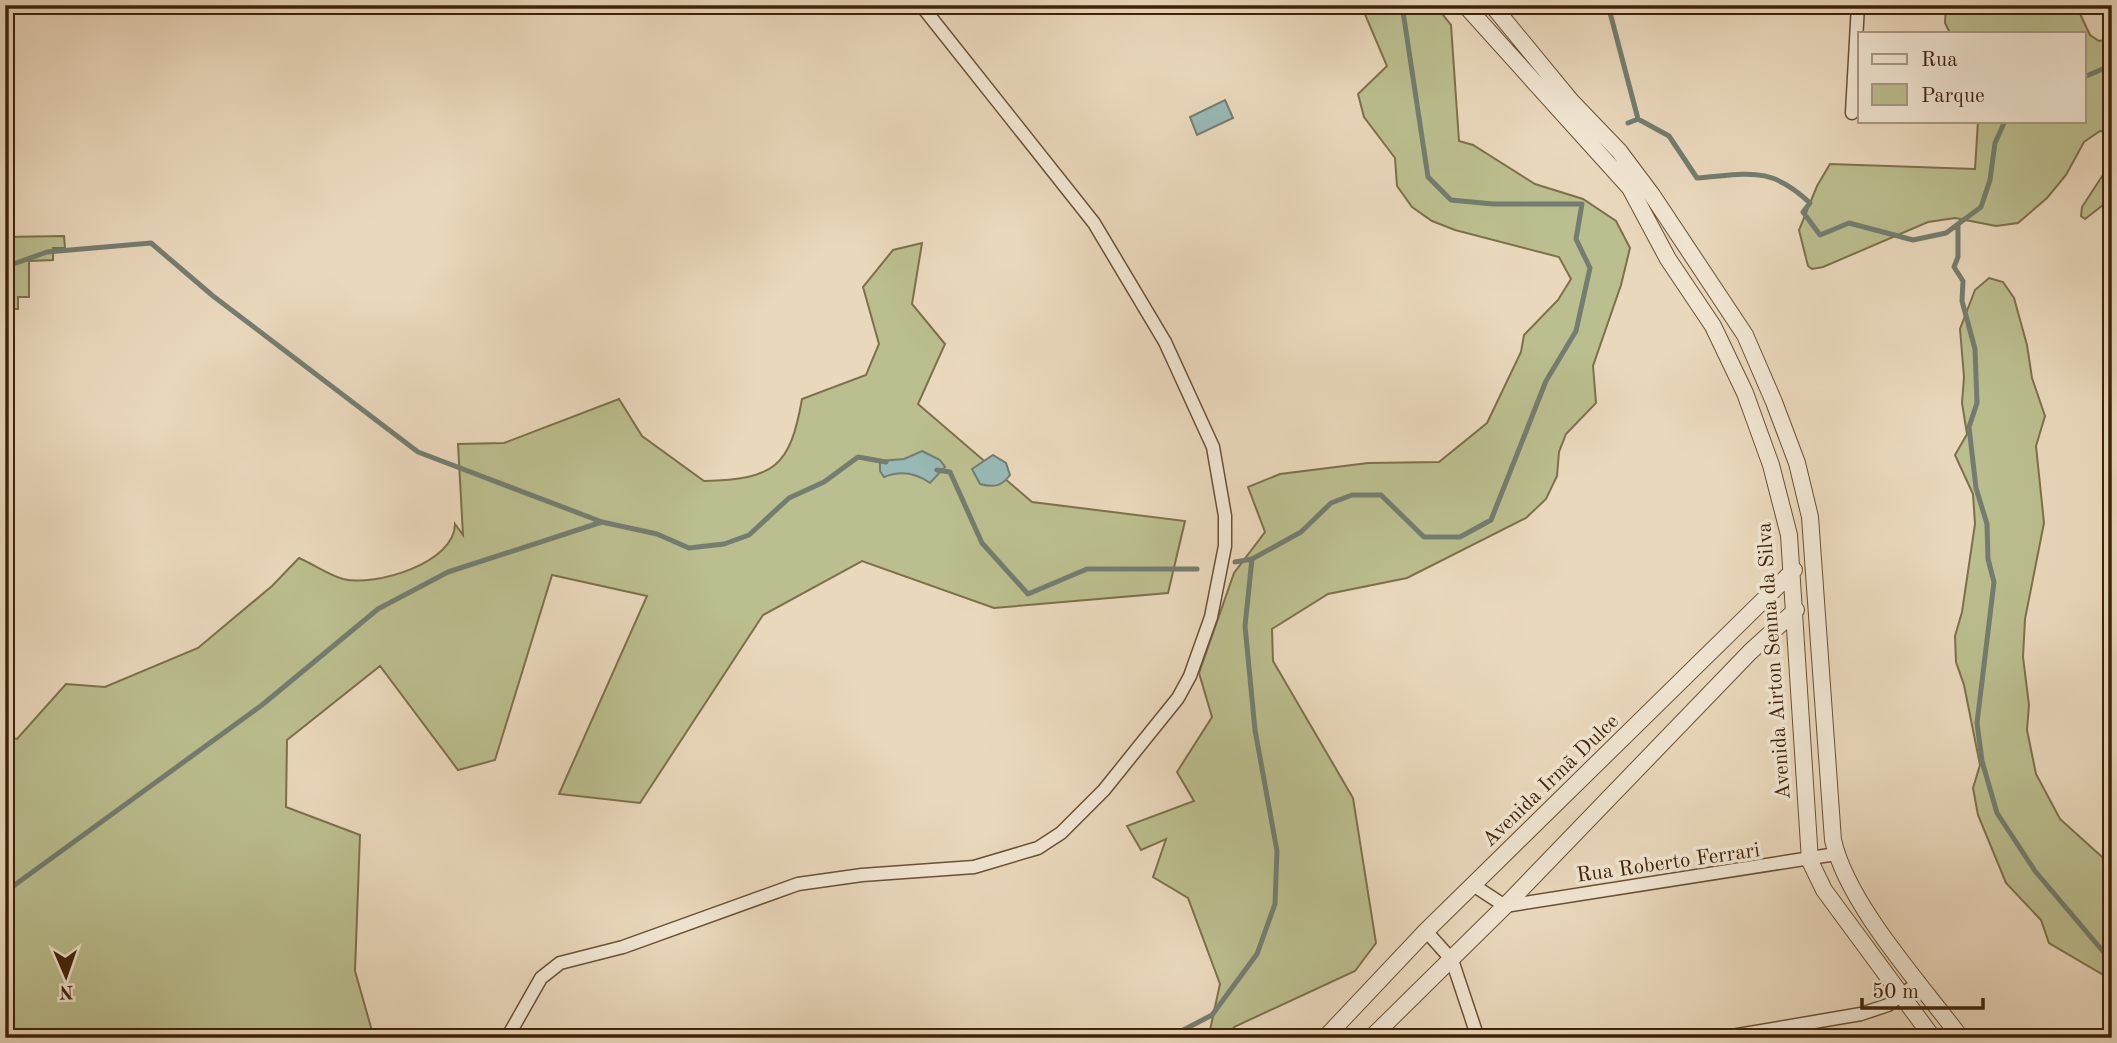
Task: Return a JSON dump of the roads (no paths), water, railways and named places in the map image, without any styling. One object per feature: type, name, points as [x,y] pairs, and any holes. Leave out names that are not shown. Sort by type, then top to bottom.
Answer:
[{"type":"street","points":[[507,1038],[541,978],[560,963],[623,947],[798,884],[862,875],[974,867],[1009,859],[1038,848],[1060,833],[1104,790],[1178,698],[1190,676],[1211,617],[1226,546],[1223,505],[1213,447],[1165,342],[1094,223],[921,5]]},
{"type":"street","name":"Avenida Airton Senna da Silva","points":[[1465,5],[1630,188],[1668,259],[1713,326],[1745,393],[1771,465],[1789,535],[1791,613],[1810,860],[1824,890],[1933,1038]]},
{"type":"street","points":[[1492,5],[1571,101],[1619,152],[1688,247],[1745,335],[1774,402],[1810,517],[1814,600],[1836,854],[1845,881],[1961,1038]]},
{"type":"street","points":[[1852,113],[1858,5]]},
{"type":"street","points":[[1668,259],[1688,247]]},
{"type":"street","name":"Avenida Irmã Dulce","points":[[1325,1038],[1426,931],[1791,572],[1811,561]]},
{"type":"street","points":[[1371,1038],[1452,960],[1750,652],[1791,613],[1814,600]]},
{"type":"street","name":"Rua Roberto Ferrari","points":[[1505,906],[1836,854]]},
{"type":"street","points":[[1473,885],[1505,906]]},
{"type":"street","points":[[1426,931],[1452,960],[1478,1038]]},
{"type":"street","points":[[1720,1038],[1861,1014],[1888,1005],[1919,982]]},
{"type":"water","points":[[1225,100],[1233,118],[1197,135],[1190,117]]},
{"type":"water","points":[[922,451],[940,460],[945,467],[930,483],[908,474],[884,477],[880,471],[880,461],[904,459]]},
{"type":"water","points":[[993,455],[1006,463],[1010,475],[997,485],[980,484],[972,469]]},
{"type":"waterway","points":[[1235,562],[1252,559],[1301,532],[1331,503],[1352,495],[1381,495],[1424,537],[1460,537],[1491,520],[1546,381],[1576,331],[1590,268],[1576,239],[1582,204],[1493,204],[1451,200],[1428,177],[1402,5]]},
{"type":"waterway","points":[[1608,5],[1638,119]]},
{"type":"waterway","points":[[2086,76],[2112,65]]},
{"type":"waterway","points":[[1628,123],[1638,119],[1669,136],[1697,178],[1745,174],[1770,177],[1783,182],[1810,203],[1803,212],[1820,235],[1849,223],[1913,240],[1946,233],[1981,207],[1990,180],[1995,143],[2005,122]]},
{"type":"waterway","points":[[1958,225],[1958,257],[1954,267],[1963,281],[1962,301],[1975,349],[1977,403],[1969,427],[1976,488],[1987,524],[1988,559],[1994,582],[1977,723],[1982,761],[1997,813],[2035,871],[2112,962]]},
{"type":"waterway","points":[[5,267],[47,252],[151,243],[213,296],[418,452],[602,522]]},
{"type":"waterway","points":[[5,892],[262,705],[378,609],[448,572],[602,522],[657,534],[689,548],[724,544],[749,535],[789,498],[824,482],[858,457],[886,462]]},
{"type":"waterway","points":[[937,470],[950,472],[982,543],[1028,594],[1087,569],[1197,569]]},
{"type":"waterway","points":[[1168,1038],[1212,1015],[1257,954],[1275,904],[1277,851],[1255,730],[1245,626],[1252,559]]}]
